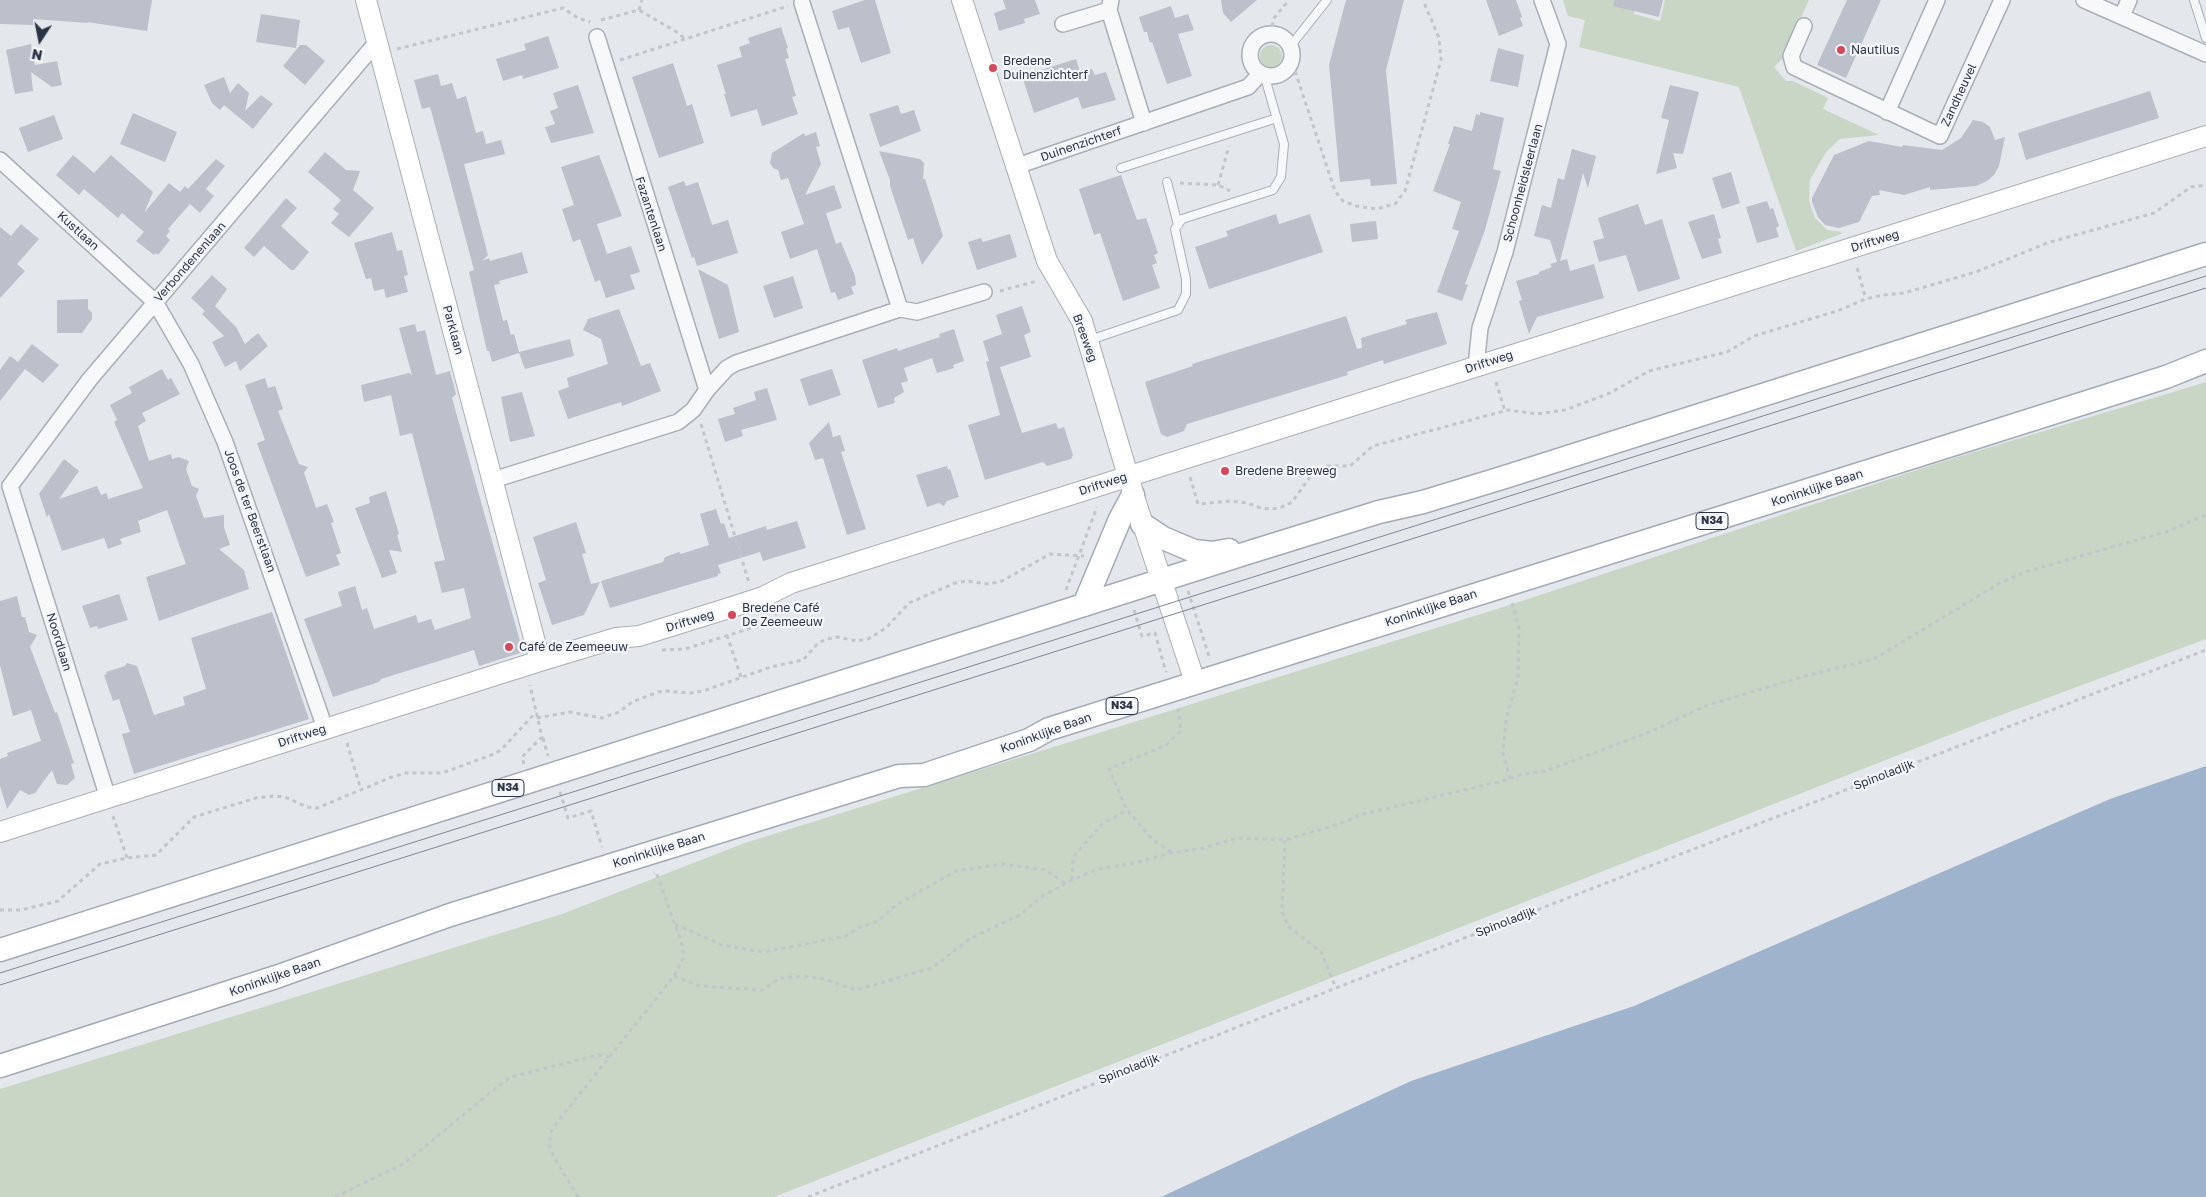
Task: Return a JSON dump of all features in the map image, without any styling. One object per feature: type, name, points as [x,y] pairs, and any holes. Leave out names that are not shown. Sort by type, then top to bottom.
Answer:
[{"type":"main road","name":"N34","points":[[0,950],[1161,580],[1379,512],[1423,502],[1506,477],[2206,254]]},
{"type":"main road","name":"Koninklijke Baan","points":[[0,1066],[276,977],[450,915],[899,776],[924,774],[1029,740],[1049,729],[2008,428],[2166,377],[2206,361]]},
{"type":"main road","points":[[1084,605],[1120,519],[1131,485]]},
{"type":"main road","points":[[1142,524],[1163,538],[1194,551],[1212,553],[1226,550],[1247,553]]},
{"type":"street","name":"Breeweg","points":[[962,0],[1047,261],[1082,321],[1142,524],[1195,682]]},
{"type":"street","name":"Schoonheidsleerlaan","points":[[1476,366],[1480,328],[1507,243],[1558,44],[1542,0]]},
{"type":"street","points":[[1887,112],[1937,0]]},
{"type":"street","name":"Zandheuvel","points":[[1804,26],[1791,56],[1794,67],[1940,136],[2002,0]]},
{"type":"street","points":[[2084,0],[2206,54]]},
{"type":"street","points":[[2122,16],[2129,0]]},
{"type":"street","name":"Parklaan","points":[[362,1],[378,48],[540,661]]},
{"type":"street","points":[[802,3],[900,309]]},
{"type":"street","points":[[1063,24],[1110,5],[1144,122]]},
{"type":"street","points":[[1262,74],[1252,66],[1251,50],[1252,45],[1260,37],[1270,34],[1285,39],[1292,53],[1288,68]]},
{"type":"street","name":"Fazantenlaan","points":[[597,38],[707,390]]},
{"type":"street","name":"Verbondenenlaan","points":[[3,485],[155,302],[378,48]]},
{"type":"street","name":"Duinenzichterf","points":[[1017,166],[1248,87],[1262,74],[1275,76],[1288,68]]},
{"type":"street","name":"Driftweg","points":[[0,832],[111,807],[325,728],[616,638],[639,636],[754,600],[791,583],[1131,485],[1476,366],[2206,136]]},
{"type":"street","name":"Kustlaan","points":[[0,160],[155,302]]},
{"type":"street","points":[[493,480],[678,422],[693,410],[712,382],[727,368],[736,363],[900,309],[917,312],[984,292]]},
{"type":"street","name":"Joos de ter Beerstlaan","points":[[155,302],[191,364],[225,442],[325,728]]},
{"type":"street","name":"Noordlaan","points":[[3,485],[111,807]]},
{"type":"lane","points":[[1289,48],[1327,0]]},
{"type":"lane","points":[[2194,0],[2206,38]]},
{"type":"lane","points":[[1088,341],[1178,310],[1186,294],[1186,279],[1175,229],[1182,218],[1273,190],[1281,178],[1284,144],[1262,74]]},
{"type":"lane","points":[[1121,168],[1277,118]]},
{"type":"lane","points":[[1167,182],[1178,225]]},
{"type":"path","points":[[639,10],[642,0]]},
{"type":"path","points":[[1270,34],[1274,18],[1288,0]]},
{"type":"path","points":[[1288,68],[1295,71],[1335,191],[1343,201],[1356,206],[1376,209],[1395,204],[1405,191],[1441,60],[1440,38],[1423,0]]},
{"type":"path","points":[[604,65],[802,3]]},
{"type":"path","points":[[378,48],[563,8],[578,18],[592,22],[639,10],[680,34],[685,40]]},
{"type":"path","points":[[1218,185],[1228,156],[1231,133]]},
{"type":"path","points":[[1167,182],[1218,185],[1230,191],[1238,200]]},
{"type":"path","points":[[1190,477],[1198,504],[1230,501],[1247,503],[1261,508],[1282,507],[1292,502],[1313,473],[1324,466],[1350,466],[1373,446],[1505,411],[1525,411],[1537,414],[1566,410],[1610,393],[1649,370],[1727,352],[1754,336],[1837,311],[1883,294],[1904,293],[1976,272],[2046,243],[2154,213],[2191,186],[2206,185]]},
{"type":"path","points":[[1857,268],[1866,300]]},
{"type":"path","points":[[984,292],[1003,291],[1055,275]]},
{"type":"path","points":[[1496,382],[1505,411]]},
{"type":"path","points":[[693,410],[700,421],[754,600]]},
{"type":"path","points":[[1063,596],[1097,506],[1088,509]]},
{"type":"path","points":[[674,976],[700,986],[762,990],[780,978],[805,976],[824,979],[856,990],[932,968],[971,938],[1020,914],[1041,898],[1072,880],[1099,868],[1134,863],[1171,853],[1204,848],[1236,838],[1285,840],[1344,822],[1359,815],[1510,779],[1522,774],[1546,771],[1652,731],[1705,706],[1742,694],[1874,659],[2000,583],[2026,572],[2165,532],[2206,515]]},
{"type":"path","points":[[537,718],[570,712],[602,718],[619,712],[632,702],[658,692],[692,693],[803,660],[818,643],[826,639],[837,637],[857,641],[868,639],[886,628],[909,603],[955,583],[966,581],[989,584],[1002,581],[1050,554],[1079,556],[1103,561]]},
{"type":"path","points":[[1506,585],[1519,628],[1518,677],[1506,720],[1503,754],[1510,779]]},
{"type":"path","points":[[1120,594],[1125,610],[1134,608],[1142,636],[1155,633],[1177,702],[1181,731],[1166,745],[1109,769],[1126,810],[1152,839],[1171,853]]},
{"type":"path","points":[[656,651],[685,649],[727,636],[764,624],[778,612]]},
{"type":"path","points":[[727,636],[741,677]]},
{"type":"path","name":"Spinoladijk","points":[[808,1197],[1336,988],[2206,650]]},
{"type":"path","points":[[530,781],[522,757],[542,737],[530,685],[536,683]]},
{"type":"path","points":[[0,910],[21,910],[58,901],[100,864],[127,858],[156,855],[194,817],[256,798],[274,796],[286,797],[308,807],[317,808],[406,773],[442,773],[494,754],[501,750],[536,712]]},
{"type":"path","points":[[347,743],[361,790]]},
{"type":"path","points":[[559,790],[568,818],[591,811],[608,866]]},
{"type":"path","points":[[111,807],[127,858]]},
{"type":"path","points":[[1072,880],[1073,857],[1102,824],[1126,810]]},
{"type":"path","points":[[1285,840],[1282,912],[1288,927],[1321,952],[1336,988]]},
{"type":"path","points":[[674,924],[722,946],[763,952],[846,936],[858,928],[878,921],[896,905],[956,871],[1002,864],[1046,870],[1066,884]]},
{"type":"path","points":[[578,1197],[552,1155],[549,1139],[554,1126],[674,976],[684,959],[683,947],[656,872]]},
{"type":"path","points":[[336,1197],[405,1163],[511,1077],[598,1055],[609,1057]]},
{"type":"green space","points":[[1563,0],[1637,0],[1634,14],[1660,21],[1665,0],[1809,0],[1782,59],[1774,67],[1786,81],[1793,81],[1828,98],[1823,109],[1879,135],[1840,139],[1826,152],[1810,180],[1809,200],[1815,218],[1827,230],[1841,232],[1841,234],[1796,251],[1739,87],[1579,47],[1585,20],[1568,16]]},
{"type":"green space","points":[[1271,45],[1279,48],[1282,56],[1279,64],[1271,67],[1263,64],[1260,56],[1263,48]]},
{"type":"green space","points":[[2206,382],[2206,639],[1985,721],[774,1197],[0,1197],[0,1089],[562,914],[745,843],[1513,604],[1938,463]]},
{"type":"water","points":[[2206,766],[2206,1197],[1161,1197],[1411,1081],[1634,1006],[2110,799]]},
{"type":"building","points":[[0,0],[152,0],[147,31],[87,22],[33,19],[33,25],[0,24]]},
{"type":"building","points":[[865,0],[875,0],[891,53],[861,63],[849,27],[838,30],[832,11]]},
{"type":"building","points":[[1003,0],[1035,0],[1040,14],[1024,19],[1025,23],[999,31],[994,13],[1006,9]]},
{"type":"building","points":[[1221,0],[1257,0],[1231,22],[1223,13]]},
{"type":"building","points":[[1346,0],[1404,0],[1386,70],[1397,184],[1371,186],[1370,179],[1340,182],[1329,65]]},
{"type":"building","points":[[1486,0],[1516,0],[1523,26],[1499,36]]},
{"type":"building","points":[[1614,0],[1663,0],[1659,17],[1613,6]]},
{"type":"building","points":[[1847,0],[1881,0],[1846,78],[1817,65]]},
{"type":"building","points":[[1171,6],[1175,18],[1188,14],[1194,30],[1178,34],[1192,76],[1167,84],[1152,42],[1150,43],[1147,32],[1144,32],[1139,17]]},
{"type":"building","points":[[261,14],[300,20],[296,48],[256,42]]},
{"type":"building","points":[[781,27],[788,48],[786,49],[789,58],[785,59],[796,96],[792,97],[798,114],[762,126],[757,109],[731,117],[717,65],[742,57],[739,47],[750,43],[748,38]]},
{"type":"building","points":[[548,36],[559,68],[523,79],[522,75],[503,81],[496,59],[526,50],[524,44]]},
{"type":"building","points":[[31,44],[35,65],[57,61],[62,85],[52,87],[31,72],[33,91],[15,94],[6,50]]},
{"type":"building","points":[[300,45],[306,45],[325,61],[305,85],[283,66]]},
{"type":"building","points":[[1498,48],[1524,55],[1518,87],[1490,81]]},
{"type":"building","points":[[1076,59],[1080,72],[1092,69],[1095,75],[1106,72],[1116,100],[1082,109],[1078,97],[1034,113],[1022,76]]},
{"type":"building","points":[[673,63],[687,106],[692,104],[704,143],[659,158],[632,77]]},
{"type":"building","points":[[438,74],[441,86],[452,83],[457,99],[466,96],[476,133],[483,131],[486,144],[501,140],[505,154],[464,164],[488,255],[482,261],[489,258],[490,261],[522,252],[528,273],[499,281],[500,284],[494,285],[503,321],[507,320],[511,335],[514,334],[519,352],[570,339],[574,356],[525,369],[519,353],[492,362],[489,351],[487,351],[469,272],[474,270],[445,161],[430,107],[422,109],[414,80]]},
{"type":"building","points":[[224,77],[230,93],[238,83],[249,93],[245,111],[261,95],[273,104],[253,129],[224,105],[220,110],[212,103],[204,85]]},
{"type":"building","points":[[578,85],[594,133],[551,143],[545,127],[555,124],[550,111],[558,108],[553,93]]},
{"type":"building","points":[[1670,85],[1699,92],[1683,154],[1673,153],[1677,168],[1656,174],[1669,120],[1661,118]]},
{"type":"building","points":[[2150,91],[2159,118],[2026,160],[2018,133]]},
{"type":"building","points":[[898,105],[901,114],[914,110],[921,131],[880,147],[869,114]]},
{"type":"building","points":[[1480,112],[1504,118],[1493,169],[1501,171],[1485,230],[1465,284],[1468,285],[1462,301],[1437,292],[1459,231],[1452,229],[1461,202],[1433,191],[1450,144],[1448,144],[1454,126],[1472,131],[1476,114],[1480,115]]},
{"type":"building","points":[[133,113],[177,132],[165,162],[120,144]]},
{"type":"building","points":[[54,115],[63,139],[28,152],[19,128]]},
{"type":"building","points":[[1973,120],[1983,122],[1990,127],[1995,140],[2005,137],[1999,166],[1994,175],[1987,181],[1976,186],[1930,190],[1930,187],[1904,195],[1879,190],[1880,195],[1872,196],[1859,222],[1839,228],[1825,225],[1818,217],[1812,198],[1834,155],[1869,141],[1902,147],[1903,145],[1942,150],[1961,138]]},
{"type":"building","points":[[816,132],[820,146],[816,147],[821,164],[805,195],[834,185],[842,208],[826,213],[836,244],[841,242],[855,276],[856,285],[851,287],[854,294],[838,300],[835,292],[831,293],[817,249],[790,259],[781,232],[804,224],[788,178],[781,180],[778,170],[773,168],[770,163],[772,153],[804,133],[805,136]]},
{"type":"building","points":[[1572,149],[1596,156],[1588,188],[1583,173],[1560,261],[1567,259],[1570,271],[1594,264],[1604,298],[1537,317],[1529,334],[1519,301],[1522,300],[1516,281],[1539,274],[1539,272],[1552,267],[1550,264],[1557,262],[1550,240],[1534,236],[1542,205],[1551,208],[1558,178],[1564,180]]},
{"type":"building","points":[[879,151],[920,159],[924,163],[923,179],[925,179],[943,236],[922,265],[913,238],[908,240]]},
{"type":"building","points":[[325,152],[346,170],[360,171],[353,190],[374,208],[349,237],[331,223],[339,214],[333,209],[341,200],[308,172]]},
{"type":"building","points":[[73,155],[94,173],[111,155],[153,192],[144,213],[169,183],[180,192],[185,186],[188,189],[216,159],[225,166],[206,189],[214,196],[200,213],[190,204],[168,229],[170,231],[166,236],[170,240],[158,255],[156,253],[154,255],[136,241],[144,232],[122,213],[118,218],[84,189],[79,195],[56,175]]},
{"type":"building","points":[[599,155],[622,216],[597,224],[607,254],[631,246],[640,272],[630,275],[635,289],[606,298],[600,280],[595,282],[580,239],[573,242],[562,209],[574,205],[561,167]]},
{"type":"building","points":[[1731,172],[1740,203],[1722,209],[1712,178]]},
{"type":"building","points":[[1121,175],[1137,220],[1146,218],[1158,253],[1154,255],[1157,263],[1152,265],[1160,288],[1123,301],[1100,233],[1094,235],[1079,189]]},
{"type":"building","points":[[684,181],[686,186],[698,182],[712,225],[728,220],[738,253],[697,266],[694,257],[692,258],[668,187]]},
{"type":"building","points":[[286,198],[297,208],[281,226],[309,252],[294,270],[291,270],[264,246],[254,257],[244,248]]},
{"type":"building","points":[[1767,201],[1770,209],[1773,208],[1779,226],[1776,228],[1779,237],[1757,243],[1746,207]]},
{"type":"building","points":[[1638,204],[1645,225],[1662,219],[1680,279],[1638,292],[1626,255],[1599,262],[1593,241],[1604,238],[1598,218]]},
{"type":"building","points":[[1276,214],[1279,224],[1310,214],[1323,252],[1209,289],[1195,247],[1228,236],[1226,231]]},
{"type":"building","points":[[1714,214],[1721,238],[1718,239],[1722,253],[1702,259],[1688,222]]},
{"type":"building","points":[[1376,221],[1378,239],[1352,242],[1350,224]]},
{"type":"building","points":[[21,224],[39,239],[17,264],[25,271],[0,298],[0,227],[11,236]]},
{"type":"building","points":[[392,232],[397,251],[402,250],[408,275],[404,276],[408,292],[386,298],[384,289],[374,291],[371,278],[366,279],[354,243]]},
{"type":"building","points":[[1010,234],[1017,257],[977,270],[968,242],[981,238],[983,242]]},
{"type":"building","points":[[698,269],[728,285],[739,332],[719,339]]},
{"type":"building","points":[[212,275],[227,289],[215,306],[236,327],[245,344],[258,333],[268,346],[240,371],[236,361],[225,367],[212,342],[224,336],[202,314],[205,311],[191,298]]},
{"type":"building","points":[[793,276],[803,308],[774,318],[763,286]]},
{"type":"building","points":[[88,299],[88,309],[92,313],[92,319],[82,333],[57,333],[57,300]]},
{"type":"building","points":[[1022,306],[1031,332],[1024,335],[1031,357],[1000,367],[1022,433],[1056,423],[1058,429],[1064,427],[1073,455],[1071,459],[1047,466],[1043,462],[985,480],[968,425],[1000,415],[986,362],[989,361],[983,341],[1002,334],[996,315]]},
{"type":"building","points":[[619,309],[641,366],[650,363],[661,391],[622,406],[621,402],[568,419],[558,391],[569,387],[567,378],[608,364],[601,339],[583,330],[588,319]]},
{"type":"building","points":[[1437,312],[1447,344],[1384,364],[1383,360],[1347,372],[1348,375],[1187,424],[1184,431],[1167,437],[1161,434],[1145,382],[1193,366],[1192,364],[1346,316],[1357,349],[1362,348],[1361,338],[1407,324],[1405,320]]},
{"type":"building","points":[[415,324],[417,332],[425,330],[436,375],[450,371],[456,394],[452,398],[523,652],[479,666],[474,650],[381,679],[379,682],[333,697],[304,619],[342,606],[338,592],[355,586],[362,610],[367,608],[374,629],[416,615],[418,623],[431,619],[435,630],[471,618],[464,588],[442,593],[434,562],[445,560],[412,433],[400,436],[391,395],[364,402],[361,385],[409,373],[412,375],[399,328]]},
{"type":"building","points":[[954,329],[964,361],[953,365],[954,368],[937,373],[932,358],[904,368],[908,381],[901,383],[904,392],[894,398],[895,403],[878,408],[862,360],[897,348],[898,351],[940,337],[939,334]]},
{"type":"building","points":[[32,344],[59,365],[43,383],[25,369],[0,401],[0,370],[10,356],[18,362]]},
{"type":"building","points":[[162,369],[168,380],[171,378],[180,394],[142,413],[146,421],[138,426],[149,461],[171,454],[172,459],[179,457],[189,461],[186,469],[192,486],[199,489],[196,496],[204,518],[224,515],[224,527],[230,545],[219,549],[244,570],[249,589],[159,621],[146,577],[186,564],[167,510],[138,521],[141,532],[120,539],[122,544],[108,549],[104,538],[62,551],[49,514],[47,517],[39,494],[64,459],[79,471],[59,499],[97,486],[101,495],[107,493],[108,499],[143,488],[114,422],[117,420],[110,405],[132,393],[129,387]]},
{"type":"building","points":[[832,369],[841,395],[809,406],[800,379]]},
{"type":"building","points":[[265,378],[268,388],[275,386],[283,409],[278,411],[299,464],[308,467],[304,473],[316,508],[327,504],[334,522],[331,523],[341,553],[336,555],[340,565],[306,577],[257,443],[265,440],[245,385]]},
{"type":"building","points":[[767,388],[777,420],[741,430],[743,436],[725,442],[718,419],[735,414],[733,408],[756,400],[754,392]]},
{"type":"building","points":[[522,392],[535,436],[510,442],[501,397]]},
{"type":"building","points":[[829,422],[833,437],[840,435],[845,451],[841,452],[866,529],[847,535],[823,458],[815,460],[809,443]]},
{"type":"building","points":[[947,466],[948,470],[950,469],[959,497],[947,501],[944,506],[939,503],[927,507],[916,475]]},
{"type":"building","points":[[386,491],[399,534],[397,535],[402,552],[389,550],[397,573],[382,578],[355,508],[370,503],[369,497]]},
{"type":"building","points":[[716,509],[721,524],[724,523],[729,538],[766,526],[767,530],[797,521],[806,548],[763,561],[760,552],[718,565],[721,573],[718,576],[610,608],[601,581],[663,562],[665,557],[679,552],[681,554],[709,545],[700,514]]},
{"type":"building","points":[[576,522],[586,553],[582,554],[591,584],[600,582],[584,615],[552,625],[538,583],[546,580],[533,537]]},
{"type":"building","points":[[119,594],[128,620],[98,629],[97,626],[90,628],[82,606]]},
{"type":"building","points":[[17,596],[22,617],[25,617],[29,632],[37,635],[30,647],[55,713],[57,712],[74,763],[71,764],[75,778],[67,785],[57,784],[52,770],[35,793],[29,795],[20,790],[7,809],[0,786],[0,759],[8,756],[7,753],[41,741],[31,710],[13,716],[0,665],[0,601]]},
{"type":"building","points":[[272,612],[309,719],[134,774],[122,734],[130,732],[119,699],[113,701],[104,675],[107,674],[106,672],[125,666],[127,663],[137,666],[154,715],[185,705],[183,697],[206,689],[191,638]]},
{"type":"tram line","points":[[0,973],[2206,276]]},
{"type":"tram line","points":[[0,985],[2206,288]]},
{"type":"place","name":"Nautilus","points":[[1841,50]]},
{"type":"place","name":"Bredene Duinenzichterf","points":[[993,68]]},
{"type":"place","name":"Bredene Breeweg","points":[[1225,471]]},
{"type":"place","name":"Bredene Café De Zeemeeuw","points":[[732,615]]},
{"type":"place","name":"Café de Zeemeeuw","points":[[509,647]]}]
